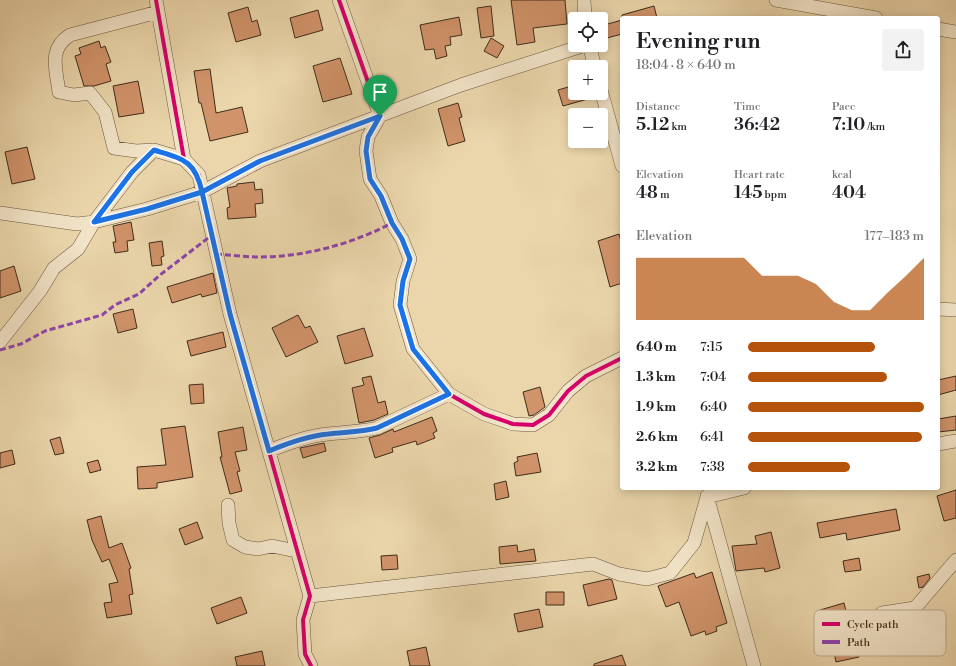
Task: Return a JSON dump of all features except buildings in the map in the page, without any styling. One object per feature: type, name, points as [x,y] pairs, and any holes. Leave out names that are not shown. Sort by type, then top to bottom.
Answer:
[{"type":"street","points":[[339,0],[380,116],[368,137],[366,151],[370,179],[381,196],[392,223],[402,239],[410,259],[403,281],[400,305],[413,349],[449,394],[484,414],[513,424],[533,425],[548,415],[568,391],[586,376],[620,359]]},
{"type":"street","points":[[584,0],[585,12]]},
{"type":"street","points":[[776,0],[865,16]]},
{"type":"street","points":[[184,159],[157,6],[70,35],[61,41],[56,49],[55,59],[59,92],[74,95],[90,93],[106,112],[114,148],[136,151],[154,150],[184,159],[199,175],[230,314],[310,596],[303,620],[305,654],[311,666]]},
{"type":"street","points":[[940,29],[956,32]]},
{"type":"street","points":[[0,213],[77,224],[94,222],[147,209],[202,192],[260,161],[461,85],[568,50]]},
{"type":"street","points":[[604,100],[620,159]]},
{"type":"street","points":[[0,342],[40,291],[54,268],[78,249],[94,222],[132,172],[154,150]]},
{"type":"street","points":[[940,309],[956,310]]},
{"type":"street","points":[[269,451],[310,437],[354,430],[366,431],[377,428],[449,394]]},
{"type":"street","points":[[940,444],[956,441]]},
{"type":"street","points":[[706,492],[725,490]]},
{"type":"street","points":[[310,596],[593,564],[618,574],[647,579],[670,573],[694,543],[706,492]]},
{"type":"street","points":[[706,492],[754,666]]},
{"type":"street","points":[[228,505],[229,523],[233,540],[245,547],[258,549],[272,546],[296,551]]},
{"type":"street","points":[[902,610],[915,608],[956,560]]},
{"type":"marked path","points":[[216,254],[259,257],[293,255],[344,243],[392,223]]},
{"type":"marked path","points":[[0,350],[21,344],[45,331],[102,315],[115,305],[139,294],[160,275],[212,235]]},
{"type":"cycle path","points":[[156,0],[184,159],[199,175],[230,314],[310,596],[303,620],[305,654],[311,666]]},
{"type":"cycle path","points":[[339,0],[380,116],[368,137],[366,151],[370,179],[381,196],[392,223],[402,239],[410,259],[403,281],[400,305],[413,349],[449,394],[484,414],[513,424],[533,425],[549,415],[568,391],[586,376],[620,359]]},
{"type":"route","points":[[380,116],[260,161],[202,192],[147,209],[94,222],[132,172],[154,150],[184,159],[199,175],[202,192],[230,314],[269,451],[310,437],[354,430],[366,431],[377,428],[449,394],[413,349],[400,305],[403,281],[410,259],[402,239],[392,223],[381,196],[370,179],[366,151],[368,137],[380,116]]}]
